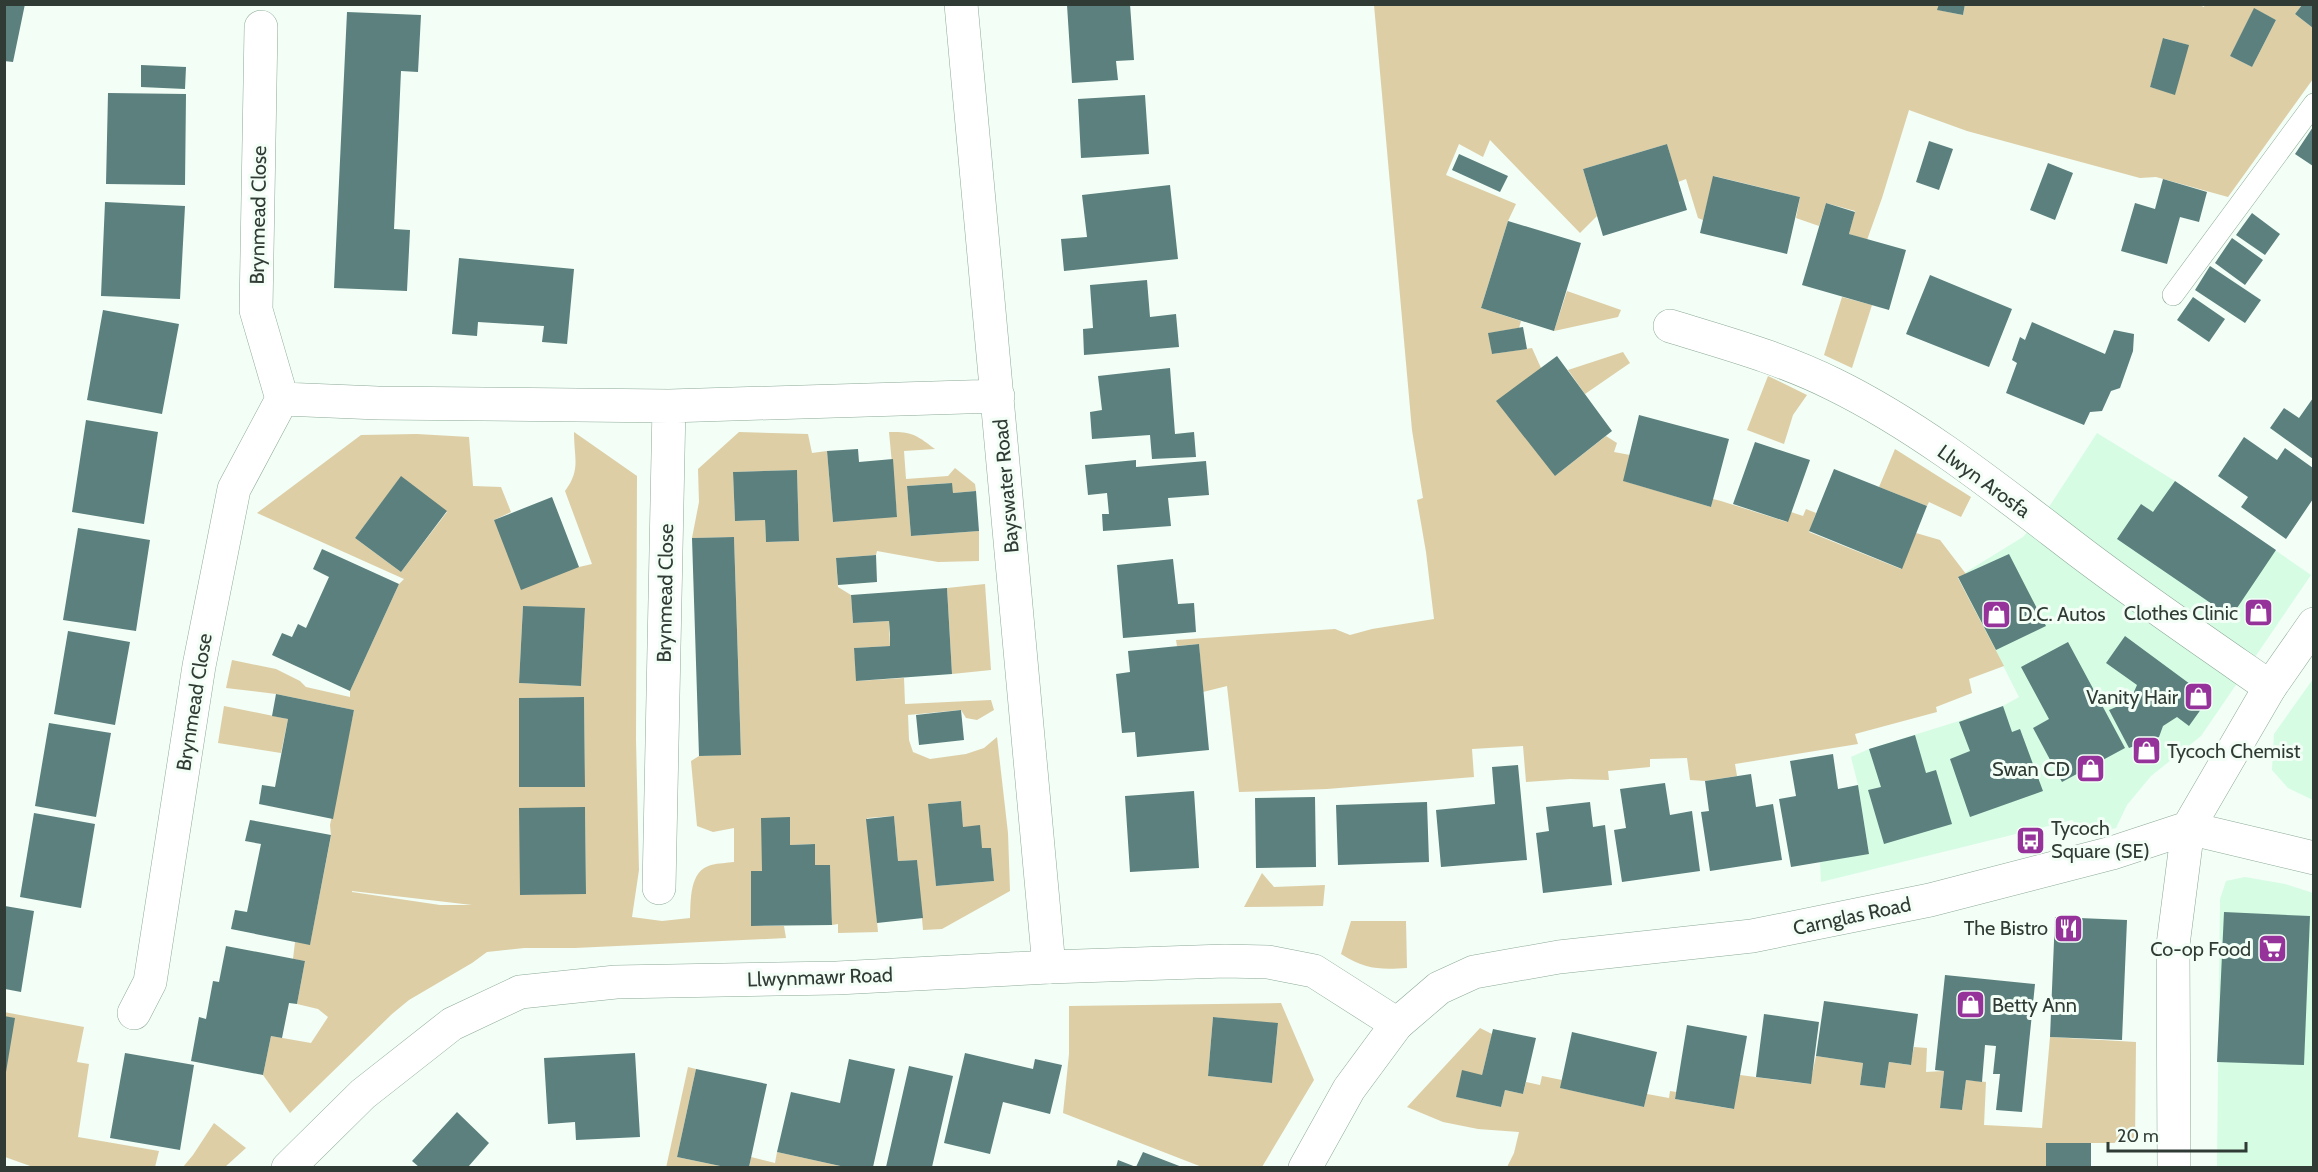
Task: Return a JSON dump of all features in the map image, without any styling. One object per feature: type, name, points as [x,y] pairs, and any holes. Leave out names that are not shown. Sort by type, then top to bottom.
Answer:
[{"type":"street","name":"Bayswater Road","points":[[961,4],[1049,967]]},
{"type":"street","name":"Brynmead Close","points":[[134,1013],[150,982],[199,666],[234,489],[282,399],[256,310],[261,27]]},
{"type":"street","name":"Llwyn Arosfa","points":[[1670,326],[1787,363],[1834,384],[1888,415],[1991,485],[2132,591],[2270,687]]},
{"type":"street","points":[[282,399],[378,403],[669,406],[998,396]]},
{"type":"street","name":"Brynmead Close","points":[[659,888],[669,406]]},
{"type":"street","points":[[2174,1167],[2173,945],[2188,828],[2270,687],[2313,624]]},
{"type":"street","points":[[2188,828],[2313,858]]},
{"type":"street","name":"Carnglas Road","points":[[1305,1167],[1349,1089],[1397,1024],[1439,988],[1474,972],[1559,957],[1763,934],[1962,892],[2112,853],[2188,828]]},
{"type":"street","name":"Llwynmawr Road","points":[[288,1167],[363,1094],[452,1024],[520,992],[616,982],[837,978],[1049,967],[1225,961],[1268,962],[1314,971],[1397,1024]]},
{"type":"lane","points":[[2173,295],[2313,104]]},
{"type":"shaded area","points":[[1939,4],[1938,10],[1963,15],[1965,4],[2196,4],[2204,7],[2205,4],[2302,5],[2295,14],[2313,28],[2313,79],[2228,197],[2156,177],[2140,178],[1967,131],[1909,110],[1867,240],[1849,234],[1855,211],[1826,203],[1819,226],[1796,218],[1800,197],[1714,176],[1703,220],[1698,218],[1686,179],[1678,182],[1667,144],[1583,169],[1597,216],[1580,233],[1490,140],[1483,157],[1459,144],[1446,175],[1516,204],[1508,221],[1481,308],[1521,321],[1519,328],[1489,333],[1492,354],[1532,348],[1541,368],[1555,476],[1606,436],[1617,443],[1614,452],[1630,455],[1624,481],[1711,507],[1713,499],[1721,501],[1787,522],[1791,512],[1803,516],[1806,509],[1816,513],[1809,532],[1901,569],[1916,533],[1940,540],[1966,574],[1958,578],[2004,666],[1969,679],[1972,693],[1936,707],[1937,712],[1855,734],[1858,744],[1735,764],[1737,776],[1705,781],[1690,780],[1687,758],[1650,759],[1650,767],[1608,771],[1609,780],[1570,779],[1526,782],[1523,746],[1472,749],[1474,777],[1327,789],[1239,792],[1227,686],[1203,692],[1199,644],[1177,646],[1176,640],[1335,629],[1350,635],[1434,619],[1417,500],[1423,498],[1412,430],[1374,5]],"holes":[[[2254,9],[2276,20],[2252,67],[2230,56]],[[2164,38],[2188,45],[2175,94],[2150,87]]]},
{"type":"shaded area","points":[[1567,291],[1621,310],[1618,317],[1554,331]]},
{"type":"shaded area","points":[[1842,297],[1872,305],[1852,368],[1824,355]]},
{"type":"shaded area","points":[[1623,352],[1630,363],[1585,394],[1568,370]]},
{"type":"shaded area","points":[[1768,376],[1807,395],[1793,415],[1784,444],[1747,430]]},
{"type":"shaded area","points":[[574,432],[637,476],[636,740],[639,870],[632,917],[662,921],[690,918],[691,895],[699,873],[711,865],[734,862],[734,828],[713,832],[697,826],[691,761],[699,756],[741,754],[734,537],[692,538],[699,502],[698,469],[739,432],[808,434],[812,453],[827,451],[833,522],[897,516],[889,432],[914,435],[935,449],[904,451],[906,479],[948,476],[955,468],[975,484],[976,491],[953,493],[951,483],[907,486],[911,536],[979,531],[979,561],[938,562],[877,551],[876,555],[836,558],[838,587],[851,595],[853,623],[889,621],[890,646],[854,648],[857,681],[904,678],[905,704],[991,700],[994,710],[977,720],[966,718],[961,710],[908,715],[909,740],[913,752],[930,759],[966,754],[984,748],[997,737],[1008,833],[1010,891],[942,929],[923,930],[917,860],[898,861],[894,816],[867,818],[878,932],[838,933],[838,924],[832,925],[830,865],[815,865],[815,844],[790,845],[762,871],[751,872],[751,926],[784,926],[786,938],[575,948],[524,948],[487,952],[409,1000],[290,1113],[263,1075],[271,1036],[311,1043],[328,1017],[318,1009],[297,1004],[305,961],[293,959],[295,942],[310,944],[331,836],[330,825],[354,710],[276,694],[226,688],[232,660],[276,669],[300,681],[306,687],[350,697],[350,691],[399,584],[404,579],[257,513],[361,435],[417,434],[469,437],[473,486],[501,487],[511,512],[494,520],[579,567],[592,564],[565,491],[575,470]],"holes":[[[797,470],[799,541],[766,542],[765,520],[735,521],[733,472]],[[401,477],[447,512],[401,572],[355,538]],[[523,606],[585,609],[581,686],[519,683]],[[584,697],[585,787],[519,787],[519,698]],[[961,801],[963,827],[982,848],[991,848],[994,881],[936,886],[929,804]],[[585,807],[586,893],[520,895]],[[352,891],[472,905],[440,905]]]},
{"type":"shaded area","points":[[2097,433],[2175,481],[2311,575],[2201,736],[2151,776],[2127,805],[2116,828],[2088,835],[2072,820],[1821,882],[1820,862],[1869,853],[1851,757],[1869,749],[2003,706],[2019,697],[1958,577],[2023,537],[2047,510]]},
{"type":"shaded area","points":[[1895,449],[1971,497],[1961,517],[1929,502],[1927,506],[1879,487]]},
{"type":"shaded area","points":[[985,584],[991,670],[952,674],[947,588]]},
{"type":"shaded area","points":[[2313,679],[2313,800],[2288,788],[2272,770],[2274,734]]},
{"type":"shaded area","points":[[224,706],[288,719],[281,753],[218,743]]},
{"type":"shaded area","points":[[1262,873],[1274,887],[1325,885],[1323,906],[1244,907]]},
{"type":"shaded area","points":[[2245,877],[2285,884],[2313,893],[2313,1167],[2217,1168],[2220,899],[2226,881]]},
{"type":"shaded area","points":[[1351,921],[1406,921],[1407,968],[1372,967],[1341,954]]},
{"type":"shaded area","points":[[1281,1003],[1314,1080],[1262,1167],[1202,1167],[1063,1113],[1069,1054],[1069,1006]],"holes":[[[1213,1017],[1278,1024],[1272,1083],[1208,1076]]]},
{"type":"shaded area","points":[[4,1012],[84,1027],[77,1062],[89,1064],[78,1137],[159,1151],[155,1167],[33,1167],[5,1157]]},
{"type":"shaded area","points":[[1480,1028],[1492,1034],[1482,1075],[1457,1097],[1501,1107],[1505,1090],[1523,1094],[1526,1082],[1540,1085],[1542,1076],[1562,1080],[1561,1088],[1644,1107],[1647,1094],[1669,1098],[1670,1091],[1676,1092],[1675,1099],[1733,1109],[1740,1075],[1810,1084],[1816,1056],[1863,1063],[1860,1085],[1885,1088],[1889,1062],[1910,1065],[1914,1047],[1927,1048],[1926,1072],[1944,1071],[1940,1108],[1962,1110],[1966,1080],[1986,1082],[1984,1125],[2042,1128],[2050,1037],[2136,1042],[2135,1143],[2047,1143],[2046,1167],[1507,1167],[1514,1153],[1519,1132],[1478,1129],[1443,1122],[1407,1107]]},
{"type":"shaded area","points":[[688,1067],[696,1069],[677,1157],[725,1167],[666,1168]]},
{"type":"shaded area","points":[[214,1123],[246,1148],[225,1167],[183,1167],[193,1155]]},
{"type":"shaded area","points":[[777,1152],[845,1167],[749,1168],[751,1157],[775,1163]]},
{"type":"building","points":[[4,4],[25,4],[13,62],[4,61]]},
{"type":"building","points":[[1130,4],[1134,60],[1116,61],[1118,80],[1072,83],[1067,5]]},
{"type":"building","points":[[1939,4],[1965,4],[1963,15],[1937,10]]},
{"type":"building","points":[[2302,5],[2313,5],[2313,28],[2295,14]]},
{"type":"building","points":[[2254,8],[2276,20],[2252,67],[2230,56]]},
{"type":"building","points":[[347,12],[421,15],[418,72],[401,71],[394,229],[410,230],[407,291],[334,288]]},
{"type":"building","points":[[2163,38],[2189,45],[2175,95],[2150,87]]},
{"type":"building","points":[[141,65],[186,67],[185,89],[141,87]]},
{"type":"building","points":[[108,93],[186,94],[185,185],[106,184]]},
{"type":"building","points":[[1145,95],[1149,154],[1081,158],[1078,99]]},
{"type":"building","points":[[2313,127],[2313,166],[2295,154]]},
{"type":"building","points":[[1929,141],[1953,149],[1939,190],[1916,182]]},
{"type":"building","points":[[1667,144],[1687,210],[1603,236],[1583,169]]},
{"type":"building","points":[[1459,154],[1508,176],[1500,192],[1452,170]]},
{"type":"building","points":[[2048,163],[2073,173],[2055,220],[2030,210]]},
{"type":"building","points":[[1713,176],[1800,197],[1787,254],[1700,233]]},
{"type":"building","points":[[2163,179],[2207,192],[2199,222],[2180,217],[2167,264],[2121,251],[2135,203],[2155,209]]},
{"type":"building","points":[[1170,185],[1178,259],[1064,271],[1061,239],[1087,237],[1082,195]]},
{"type":"building","points":[[105,202],[185,206],[180,299],[101,296]]},
{"type":"building","points":[[1826,203],[1855,212],[1849,234],[1906,250],[1889,310],[1802,285]]},
{"type":"building","points":[[2252,213],[2280,234],[2265,255],[2236,235]]},
{"type":"building","points":[[1508,221],[1581,243],[1554,331],[1481,308]]},
{"type":"building","points":[[2232,238],[2263,260],[2245,285],[2215,263]]},
{"type":"building","points":[[459,258],[574,269],[567,344],[542,342],[544,326],[478,322],[477,336],[452,334]]},
{"type":"building","points":[[2210,266],[2261,300],[2245,323],[2195,290]]},
{"type":"building","points":[[1930,275],[2012,309],[1989,367],[1906,334]]},
{"type":"building","points":[[1147,280],[1150,317],[1176,314],[1179,347],[1084,355],[1083,329],[1093,328],[1090,285]]},
{"type":"building","points":[[2193,297],[2225,319],[2209,342],[2177,320]]},
{"type":"building","points":[[103,310],[179,324],[162,414],[87,400]]},
{"type":"building","points":[[2032,322],[2105,354],[2114,330],[2134,334],[2133,351],[2120,388],[2111,391],[2102,411],[2090,412],[2084,425],[2006,393],[2017,363],[2012,360],[2020,337],[2025,340]]},
{"type":"building","points":[[1523,327],[1527,349],[1492,354],[1488,333]]},
{"type":"building","points":[[1557,356],[1612,431],[1555,476],[1496,401]]},
{"type":"building","points":[[1170,368],[1175,434],[1194,432],[1196,457],[1152,459],[1150,435],[1092,439],[1090,412],[1102,410],[1098,376]]},
{"type":"building","points":[[2313,398],[2313,459],[2270,428],[2284,408],[2299,418]]},
{"type":"building","points":[[1639,415],[1729,439],[1711,507],[1623,481]]},
{"type":"building","points":[[86,420],[158,432],[144,524],[72,512]]},
{"type":"building","points":[[2244,437],[2277,460],[2285,448],[2313,468],[2313,499],[2286,539],[2241,507],[2248,497],[2218,476]]},
{"type":"building","points":[[1755,442],[1810,460],[1788,522],[1733,504]]},
{"type":"building","points":[[858,449],[859,462],[893,459],[897,517],[833,522],[827,451]]},
{"type":"building","points":[[1136,460],[1136,467],[1206,461],[1209,495],[1168,498],[1171,526],[1103,531],[1102,514],[1109,514],[1107,493],[1088,495],[1085,465]]},
{"type":"building","points":[[1834,469],[1927,506],[1902,569],[1809,531]]},
{"type":"building","points":[[797,470],[799,541],[766,542],[765,520],[735,521],[733,472]]},
{"type":"building","points":[[401,476],[447,511],[401,572],[355,538]]},
{"type":"building","points":[[2175,481],[2276,550],[2231,617],[2117,539],[2141,504],[2153,512]]},
{"type":"building","points":[[952,483],[953,493],[976,491],[979,531],[911,536],[907,486]]},
{"type":"building","points":[[552,497],[579,567],[521,590],[494,520]]},
{"type":"building","points":[[78,528],[150,540],[136,631],[63,620]]},
{"type":"building","points":[[734,537],[741,755],[699,756],[692,538]]},
{"type":"building","points":[[322,549],[399,584],[350,691],[272,655],[282,633],[292,637],[298,624],[306,628],[329,577],[313,569]]},
{"type":"building","points":[[2009,554],[2046,626],[1996,650],[1958,577]]},
{"type":"building","points":[[876,555],[877,582],[838,585],[836,558]]},
{"type":"building","points":[[1173,559],[1178,604],[1194,603],[1196,632],[1123,638],[1117,565]]},
{"type":"building","points":[[947,588],[952,674],[856,681],[854,648],[890,646],[890,634],[889,621],[853,623],[851,595]]},
{"type":"building","points":[[523,606],[585,608],[581,686],[519,683]]},
{"type":"building","points":[[68,631],[130,642],[115,725],[54,714]]},
{"type":"building","points":[[2125,636],[2209,698],[2189,726],[2177,717],[2163,726],[2159,737],[2129,748],[2109,710],[2130,701],[2137,685],[2106,663]]},
{"type":"building","points":[[2068,642],[2125,748],[2062,782],[2033,728],[2049,719],[2021,667]]},
{"type":"building","points":[[1199,644],[1209,750],[1137,757],[1135,732],[1122,733],[1116,674],[1130,672],[1128,651]]},
{"type":"building","points":[[276,694],[354,710],[333,819],[259,804],[262,785],[275,787],[288,719],[272,716]]},
{"type":"building","points":[[584,697],[585,787],[519,787],[519,698]]},
{"type":"building","points":[[2003,706],[2012,732],[2020,729],[2043,791],[1970,817],[1950,759],[1970,751],[1959,722]]},
{"type":"building","points":[[961,710],[964,740],[919,745],[916,715]]},
{"type":"building","points":[[49,723],[111,733],[96,817],[35,806]]},
{"type":"building","points":[[1915,735],[1926,773],[1936,770],[1952,824],[1884,844],[1868,790],[1881,787],[1869,749]]},
{"type":"building","points":[[1833,754],[1838,789],[1858,785],[1869,854],[1791,867],[1779,799],[1796,796],[1790,761]]},
{"type":"building","points":[[1518,765],[1527,860],[1441,867],[1436,810],[1495,804],[1492,767]]},
{"type":"building","points":[[1751,774],[1756,807],[1773,804],[1782,860],[1710,871],[1701,812],[1709,811],[1705,781]]},
{"type":"building","points":[[1665,783],[1670,815],[1692,811],[1700,871],[1622,882],[1614,830],[1626,828],[1620,789]]},
{"type":"building","points":[[1194,791],[1199,868],[1130,872],[1125,796]]},
{"type":"building","points":[[1315,797],[1316,867],[1256,868],[1255,798]]},
{"type":"building","points":[[961,801],[963,827],[980,825],[982,848],[991,848],[994,881],[936,886],[928,804]]},
{"type":"building","points":[[1427,802],[1429,862],[1338,865],[1336,805]]},
{"type":"building","points":[[1590,802],[1593,827],[1605,825],[1612,885],[1543,893],[1536,833],[1549,831],[1546,807]]},
{"type":"building","points":[[585,807],[586,894],[520,895],[519,808]]},
{"type":"building","points":[[34,813],[95,824],[81,908],[20,897]]},
{"type":"building","points":[[894,816],[898,861],[917,860],[923,918],[877,923],[866,819]]},
{"type":"building","points":[[790,817],[790,845],[815,844],[815,865],[830,865],[832,925],[751,926],[751,871],[762,871],[761,818]]},
{"type":"building","points":[[250,820],[331,835],[310,945],[231,929],[235,910],[247,912],[261,844],[245,841]]},
{"type":"building","points":[[5,906],[34,911],[21,992],[5,989]]},
{"type":"building","points":[[2224,912],[2310,916],[2304,1065],[2217,1062]]},
{"type":"building","points":[[2055,917],[2127,920],[2122,1040],[2050,1037]]},
{"type":"building","points":[[226,946],[305,961],[297,1004],[289,1003],[282,1038],[271,1036],[263,1075],[191,1061],[199,1017],[206,1019],[213,981],[219,982]]},
{"type":"building","points":[[1945,975],[2035,984],[2022,1112],[1996,1110],[2000,1074],[1993,1074],[1996,1046],[1985,1045],[1982,1082],[1966,1080],[1962,1110],[1940,1108],[1944,1071],[1935,1070]]},
{"type":"building","points":[[1824,1001],[1918,1014],[1911,1065],[1889,1062],[1885,1088],[1860,1085],[1863,1063],[1816,1056]]},
{"type":"building","points":[[1764,1014],[1819,1022],[1811,1084],[1756,1077]]},
{"type":"building","points":[[4,1016],[15,1018],[6,1072],[4,1072]]},
{"type":"building","points":[[1213,1017],[1278,1023],[1272,1083],[1208,1076]]},
{"type":"building","points":[[1687,1025],[1747,1036],[1734,1109],[1675,1099]]},
{"type":"building","points":[[1493,1029],[1536,1038],[1523,1094],[1505,1090],[1501,1107],[1456,1097],[1462,1070],[1482,1075]]},
{"type":"building","points":[[1572,1032],[1657,1052],[1644,1107],[1560,1088]]},
{"type":"building","points":[[125,1053],[194,1065],[180,1150],[110,1138]]},
{"type":"building","points":[[635,1053],[640,1137],[576,1140],[575,1122],[548,1124],[544,1058]]},
{"type":"building","points":[[965,1053],[1033,1069],[1035,1059],[1062,1065],[1050,1114],[1003,1102],[990,1154],[944,1143]]},
{"type":"building","points":[[849,1059],[895,1069],[873,1167],[845,1167],[777,1152],[791,1092],[840,1103]]},
{"type":"building","points":[[909,1066],[953,1076],[932,1167],[886,1167]]},
{"type":"building","points":[[696,1069],[767,1084],[749,1167],[725,1167],[677,1157]]},
{"type":"building","points":[[457,1112],[489,1143],[468,1167],[419,1167],[412,1161]]},
{"type":"building","points":[[2046,1143],[2091,1143],[2091,1167],[2046,1167]]},
{"type":"building","points":[[1143,1152],[1182,1167],[1136,1167]]},
{"type":"building","points":[[1118,1160],[1136,1167],[1116,1167]]},
{"type":"place","name":"Clothes Clinic","points":[[2259,613]]},
{"type":"place","name":"D.C. Autos","points":[[1997,614]]},
{"type":"place","name":"Vanity Hair","points":[[2199,697]]},
{"type":"place","name":"Tycoch Chemist","points":[[2146,751]]},
{"type":"place","name":"Swan CD","points":[[2091,769]]},
{"type":"place","name":"Tycoch Square (SE)","points":[[2030,840]]},
{"type":"place","name":"The Bistro","points":[[2069,928]]},
{"type":"place","name":"Co-op Food","points":[[2272,949]]},
{"type":"place","name":"Betty Ann","points":[[1971,1005]]}]
